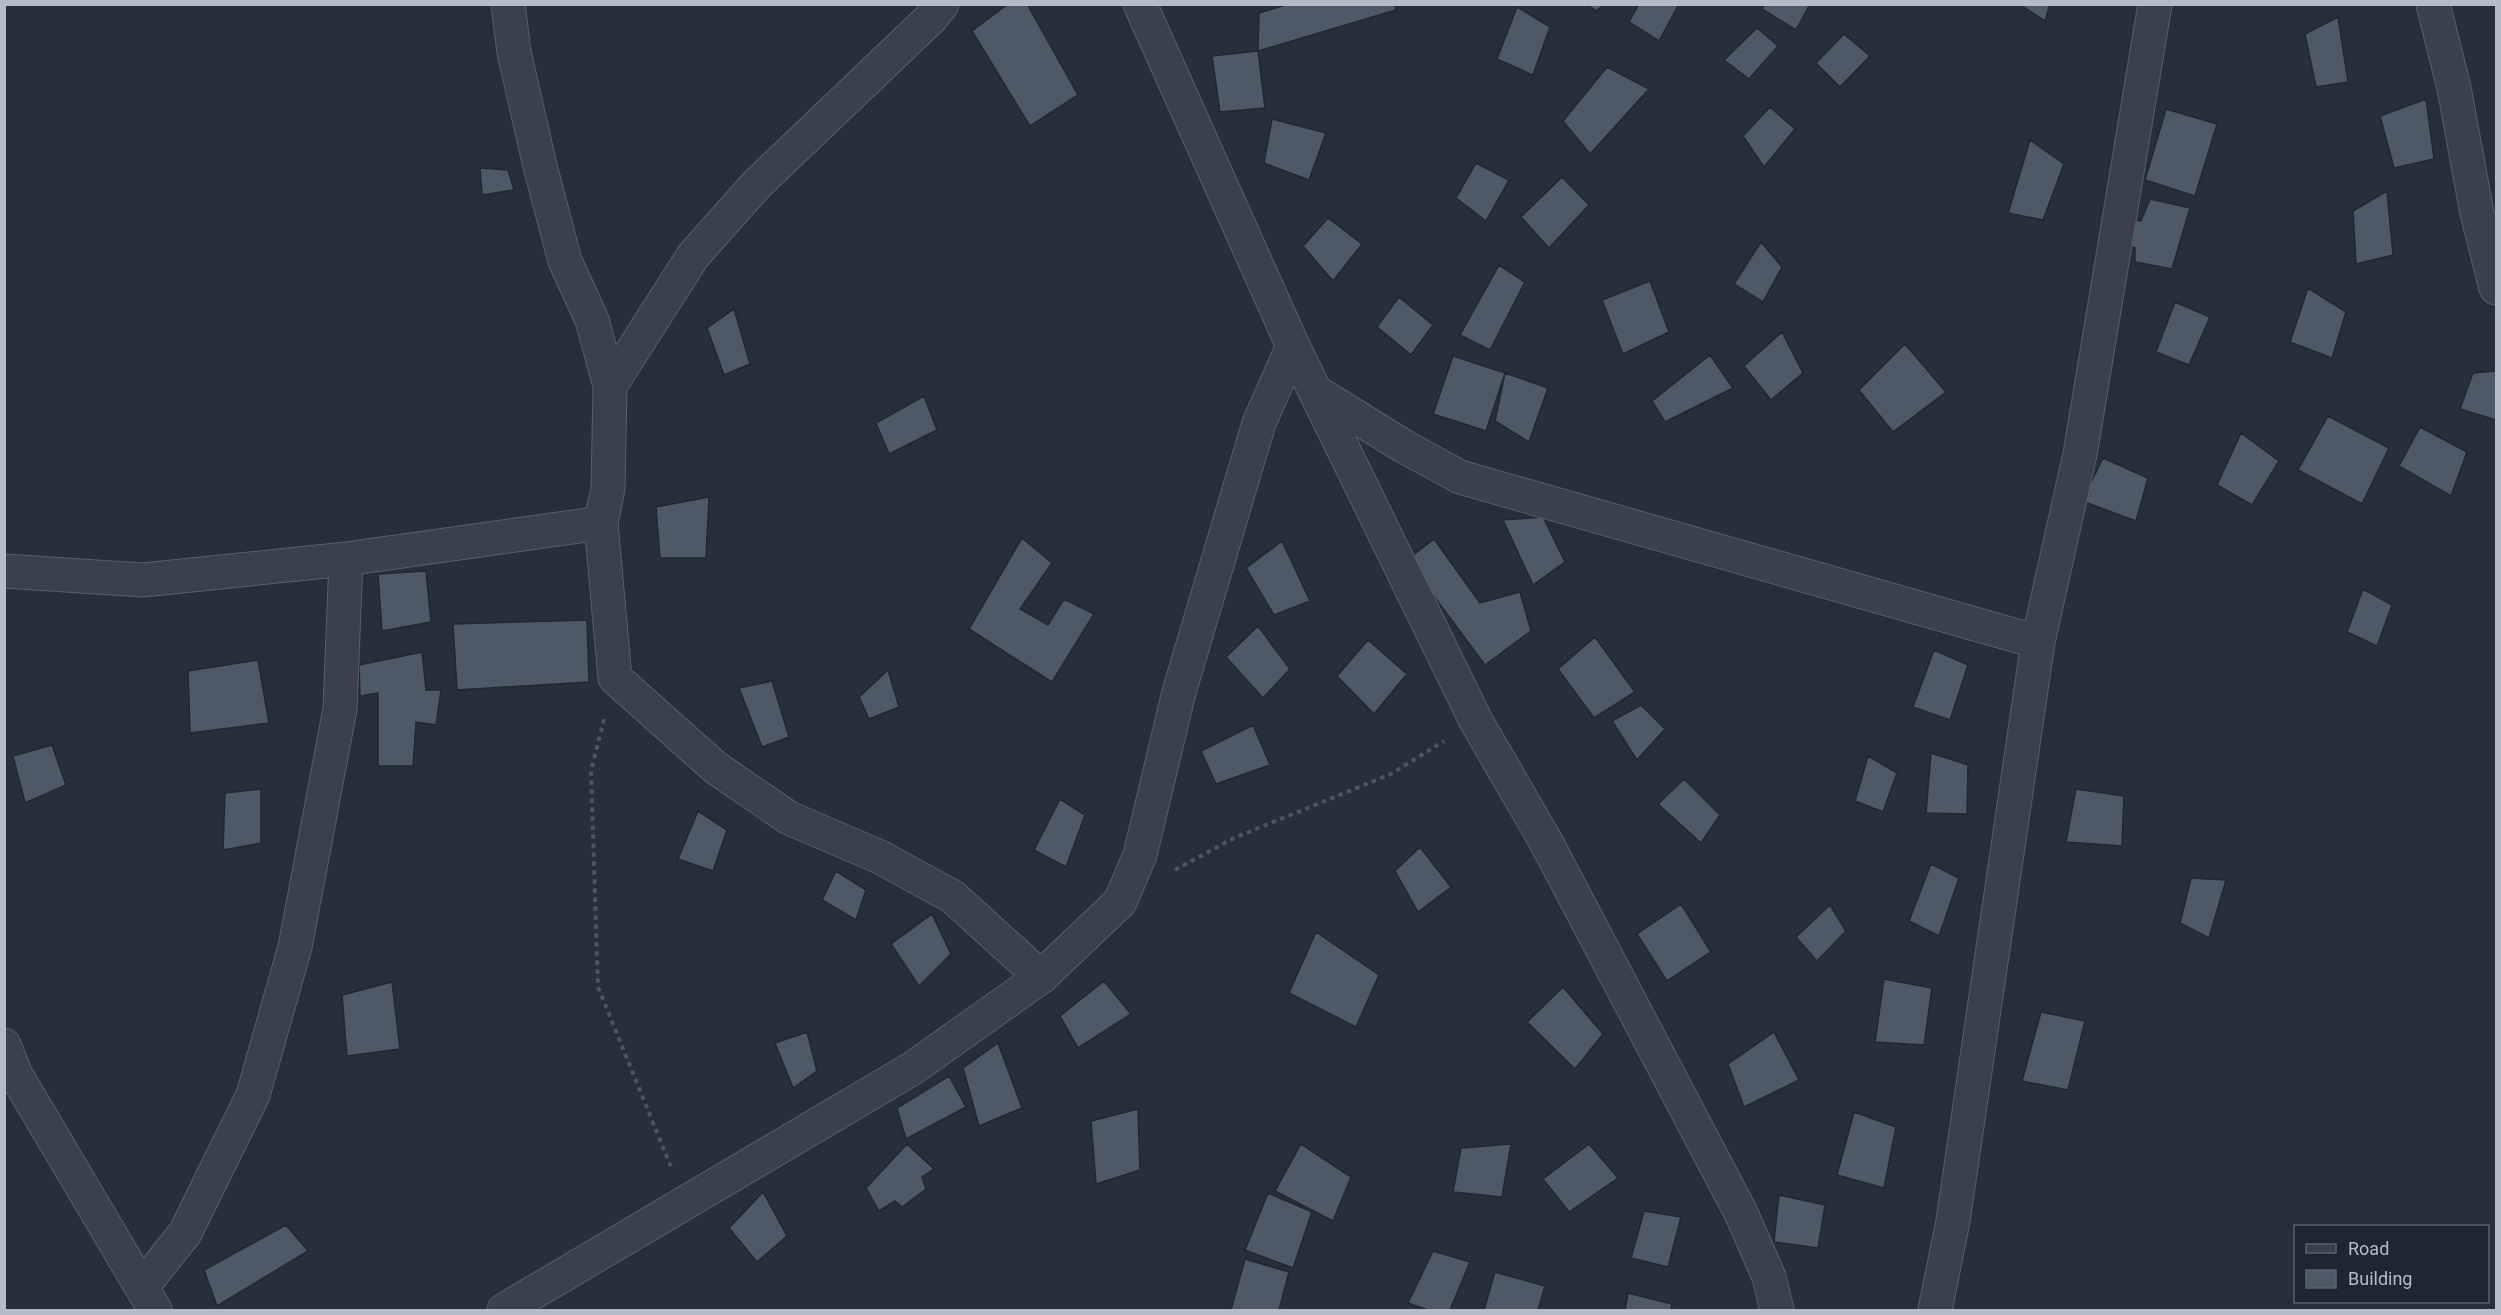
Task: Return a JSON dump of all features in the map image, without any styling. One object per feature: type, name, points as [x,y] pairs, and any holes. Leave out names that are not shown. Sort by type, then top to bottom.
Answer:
[{"type":"street","points":[[508,4],[514,52],[565,261],[592,320],[610,386],[608,477],[601,523],[615,678],[716,768],[789,818],[880,858],[952,897],[1041,977]]},
{"type":"street","points":[[610,386],[693,256],[757,184],[932,17],[942,4]]},
{"type":"street","points":[[1140,4],[1293,346],[1476,721],[1545,840],[1741,1213],[1769,1277],[1778,1311]]},
{"type":"street","points":[[1935,1311],[1955,1209],[2038,642],[2080,454],[2155,4]]},
{"type":"street","points":[[2433,4],[2454,88],[2477,213],[2496,288]]},
{"type":"street","points":[[504,1311],[913,1068],[1041,977],[1120,902],[1140,855],[1179,692],[1259,423],[1293,346]]},
{"type":"street","points":[[1316,392],[1405,447],[1460,477],[2038,642]]},
{"type":"street","points":[[4,571],[143,580],[346,559],[601,523]]},
{"type":"street","points":[[148,1299],[185,1233],[253,1095],[295,947],[340,709],[346,559]]},
{"type":"street","points":[[4,1046],[16,1075],[148,1299]]},
{"type":"path","points":[[615,678],[591,771],[598,987],[686,1204]]},
{"type":"path","points":[[1172,873],[1234,838],[1391,774],[1476,721]]},
{"type":"building","points":[[1008,4],[1027,4],[1078,95],[1030,126],[972,31]]},
{"type":"building","points":[[1289,4],[1395,4],[1396,10],[1258,51],[1259,13]]},
{"type":"building","points":[[1585,4],[1603,4],[1597,11]]},
{"type":"building","points":[[1639,4],[1679,4],[1659,41],[1629,22]]},
{"type":"building","points":[[1765,4],[1810,4],[1796,30],[1762,9]]},
{"type":"building","points":[[2019,4],[2050,4],[2045,21]]},
{"type":"building","points":[[1517,7],[1550,27],[1533,75],[1497,59]]},
{"type":"building","points":[[2338,17],[2348,82],[2316,87],[2305,34]]},
{"type":"building","points":[[1757,28],[1778,46],[1749,79],[1724,60]]},
{"type":"building","points":[[1844,34],[1870,56],[1840,87],[1816,63]]},
{"type":"building","points":[[1258,51],[1265,108],[1220,112],[1212,56]]},
{"type":"building","points":[[1607,67],[1649,89],[1590,154],[1563,121]]},
{"type":"building","points":[[2426,99],[2434,159],[2394,168],[2380,116]]},
{"type":"building","points":[[1770,107],[1795,129],[1764,167],[1743,136]]},
{"type":"building","points":[[2166,109],[2217,124],[2195,196],[2145,180]]},
{"type":"building","points":[[1272,119],[1326,133],[1309,180],[1264,163]]},
{"type":"building","points":[[2030,140],[2064,164],[2043,220],[2008,213]]},
{"type":"building","points":[[1476,163],[1509,180],[1486,221],[1456,198]]},
{"type":"building","points":[[480,168],[508,170],[514,190],[482,195]]},
{"type":"building","points":[[1562,177],[1589,205],[1549,248],[1521,217]]},
{"type":"building","points":[[2387,191],[2393,255],[2356,264],[2353,211]]},
{"type":"building","points":[[2150,199],[2190,208],[2172,269],[2135,262],[2135,248],[2120,242],[2129,219],[2141,221]]},
{"type":"building","points":[[1328,218],[1362,244],[1333,281],[1303,246]]},
{"type":"building","points":[[1761,242],[1782,267],[1763,302],[1734,284]]},
{"type":"building","points":[[1499,265],[1525,282],[1490,350],[1460,335]]},
{"type":"building","points":[[1650,281],[1669,332],[1623,354],[1602,300]]},
{"type":"building","points":[[2308,288],[2346,312],[2332,358],[2290,342]]},
{"type":"building","points":[[1399,297],[1433,325],[1411,355],[1377,327]]},
{"type":"building","points":[[2175,302],[2210,317],[2189,365],[2156,352]]},
{"type":"building","points":[[734,309],[750,364],[724,375],[707,328]]},
{"type":"building","points":[[1782,332],[1803,373],[1771,400],[1744,366]]},
{"type":"building","points":[[1905,344],[1946,392],[1893,432],[1859,390]]},
{"type":"building","points":[[1710,355],[1733,388],[1665,422],[1652,401]]},
{"type":"building","points":[[1453,356],[1505,373],[1486,431],[1433,414]]},
{"type":"building","points":[[2496,371],[2496,420],[2460,409],[2473,373]]},
{"type":"building","points":[[1505,373],[1548,388],[1529,442],[1495,421]]},
{"type":"building","points":[[924,396],[937,430],[889,454],[876,423]]},
{"type":"building","points":[[2328,416],[2389,448],[2362,504],[2298,470]]},
{"type":"building","points":[[2420,427],[2467,452],[2451,496],[2399,466]]},
{"type":"building","points":[[2241,433],[2279,461],[2252,505],[2217,485]]},
{"type":"building","points":[[2103,458],[2148,478],[2136,521],[2082,501]]},
{"type":"building","points":[[709,497],[706,558],[660,558],[656,507]]},
{"type":"building","points":[[1543,517],[1565,562],[1533,585],[1503,520]]},
{"type":"building","points":[[1022,538],[1052,563],[1020,609],[1048,625],[1064,599],[1094,614],[1052,682],[969,629]]},
{"type":"building","points":[[1434,539],[1480,603],[1520,592],[1531,631],[1485,665],[1407,560]]},
{"type":"building","points":[[1282,541],[1310,601],[1274,615],[1246,568]]},
{"type":"building","points":[[426,571],[431,622],[382,631],[378,574]]},
{"type":"building","points":[[2363,589],[2392,605],[2377,646],[2347,632]]},
{"type":"building","points":[[587,620],[589,682],[457,690],[453,624]]},
{"type":"building","points":[[1258,626],[1290,669],[1263,698],[1226,657]]},
{"type":"building","points":[[1595,637],[1635,692],[1594,718],[1558,669]]},
{"type":"building","points":[[1368,640],[1407,674],[1374,714],[1337,676]]},
{"type":"building","points":[[1934,650],[1968,665],[1950,720],[1913,707]]},
{"type":"building","points":[[422,652],[426,690],[441,690],[436,725],[416,722],[413,766],[378,766],[378,693],[360,696],[359,665]]},
{"type":"building","points":[[258,660],[269,723],[190,733],[188,671]]},
{"type":"building","points":[[888,670],[899,707],[869,719],[859,697]]},
{"type":"building","points":[[772,681],[789,737],[762,747],[739,688]]},
{"type":"building","points":[[1641,705],[1665,729],[1637,760],[1612,721]]},
{"type":"building","points":[[1253,725],[1270,765],[1216,784],[1201,751]]},
{"type":"building","points":[[52,745],[66,785],[25,803],[13,756]]},
{"type":"building","points":[[1931,753],[1968,765],[1967,814],[1926,813]]},
{"type":"building","points":[[1868,756],[1897,773],[1883,812],[1855,801]]},
{"type":"building","points":[[1684,779],[1720,815],[1701,843],[1658,804]]},
{"type":"building","points":[[261,789],[261,843],[223,850],[225,793]]},
{"type":"building","points":[[2076,789],[2124,796],[2122,846],[2066,842]]},
{"type":"building","points":[[1060,799],[1085,815],[1066,867],[1034,850]]},
{"type":"building","points":[[698,811],[727,830],[713,871],[678,859]]},
{"type":"building","points":[[1420,847],[1451,887],[1418,912],[1395,871]]},
{"type":"building","points":[[1931,864],[1959,878],[1939,936],[1909,921]]},
{"type":"building","points":[[836,871],[866,890],[856,920],[822,900]]},
{"type":"building","points":[[2191,878],[2226,880],[2209,938],[2180,923]]},
{"type":"building","points":[[1681,904],[1711,952],[1667,981],[1637,934]]},
{"type":"building","points":[[1830,905],[1846,931],[1817,961],[1796,937]]},
{"type":"building","points":[[932,914],[951,954],[919,986],[891,944]]},
{"type":"building","points":[[1316,932],[1379,975],[1356,1027],[1289,993]]},
{"type":"building","points":[[1884,979],[1932,988],[1924,1045],[1875,1042]]},
{"type":"building","points":[[1104,981],[1131,1014],[1078,1048],[1060,1016]]},
{"type":"building","points":[[392,982],[400,1049],[347,1056],[342,995]]},
{"type":"building","points":[[1563,987],[1603,1034],[1575,1069],[1527,1022]]},
{"type":"building","points":[[2041,1012],[2085,1021],[2068,1090],[2022,1081]]},
{"type":"building","points":[[807,1032],[817,1071],[793,1088],[775,1043]]},
{"type":"building","points":[[1774,1032],[1799,1080],[1744,1107],[1728,1064]]},
{"type":"building","points":[[998,1043],[1022,1108],[979,1126],[963,1068]]},
{"type":"building","points":[[949,1076],[966,1107],[906,1139],[897,1108]]},
{"type":"building","points":[[1138,1109],[1140,1170],[1096,1184],[1091,1121]]},
{"type":"building","points":[[1854,1112],[1896,1127],[1884,1188],[1837,1175]]},
{"type":"building","points":[[907,1144],[934,1169],[922,1177],[926,1189],[902,1207],[895,1201],[879,1211],[866,1188]]},
{"type":"building","points":[[1301,1144],[1351,1177],[1333,1221],[1275,1191]]},
{"type":"building","points":[[1511,1144],[1502,1197],[1453,1192],[1461,1148]]},
{"type":"building","points":[[1589,1144],[1618,1178],[1569,1212],[1543,1179]]},
{"type":"building","points":[[763,1192],[787,1236],[757,1262],[729,1228]]},
{"type":"building","points":[[1268,1193],[1312,1212],[1293,1268],[1245,1250]]},
{"type":"building","points":[[1779,1195],[1825,1205],[1818,1248],[1774,1242]]},
{"type":"building","points":[[1644,1211],[1681,1217],[1668,1267],[1631,1258]]},
{"type":"building","points":[[286,1225],[308,1251],[217,1306],[204,1270]]},
{"type":"building","points":[[1433,1251],[1470,1262],[1450,1310],[1428,1310],[1408,1303]]},
{"type":"building","points":[[1245,1259],[1289,1272],[1279,1310],[1231,1310]]},
{"type":"building","points":[[1495,1272],[1545,1286],[1538,1310],[1484,1310]]},
{"type":"building","points":[[1628,1293],[1672,1304],[1671,1310],[1625,1310]]}]
